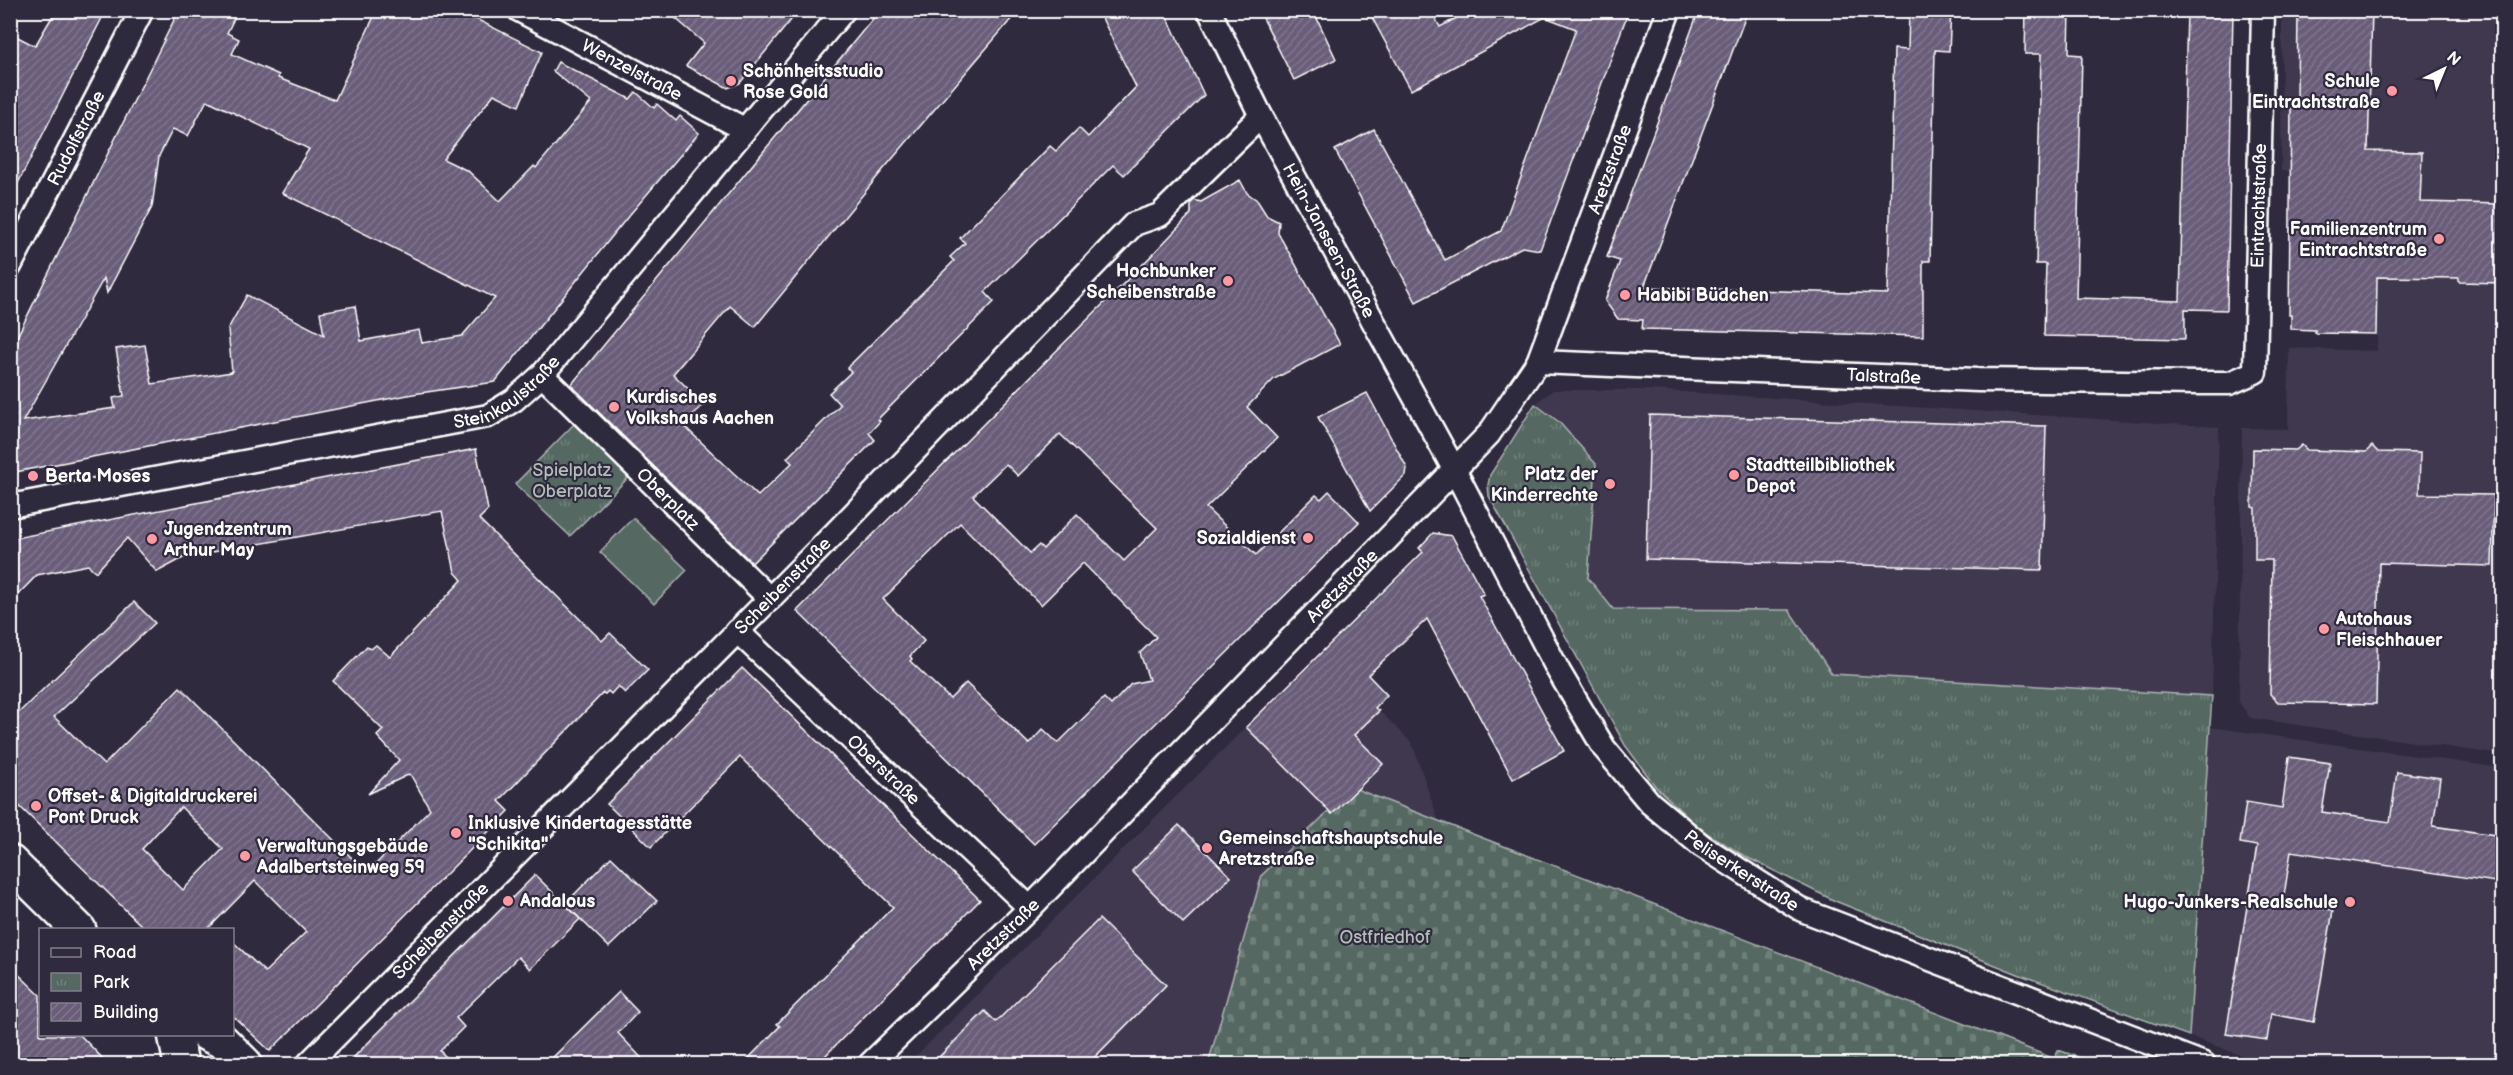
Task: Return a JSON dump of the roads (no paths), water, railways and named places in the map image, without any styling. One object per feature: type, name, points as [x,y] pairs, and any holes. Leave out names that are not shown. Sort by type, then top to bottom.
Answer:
[{"type":"main road","points":[[10,862],[77,928]]},
{"type":"main road","points":[[175,1036],[181,1065]]},
{"type":"main road","points":[[210,1036],[222,1041],[245,1065]]},
{"type":"street","name":"Rudolfstraße","points":[[10,266],[142,10]]},
{"type":"street","name":"Wenzelstraße","points":[[519,10],[744,129]]},
{"type":"street","name":"Steinkaulstraße","points":[[10,506],[488,416],[514,400],[542,375],[844,10]]},
{"type":"street","name":"Hein-Janssen-Straße","points":[[1209,10],[1261,116],[1454,469]]},
{"type":"street","name":"Aretzstraße","points":[[870,1065],[1030,908],[1489,434],[1538,362],[1669,10]]},
{"type":"street","name":"Eintrachtstraße","points":[[2230,383],[2255,372],[2263,10]]},
{"type":"street","name":"Scheibenstraße","points":[[308,1065],[835,533],[1134,224],[1160,215],[1261,116]]},
{"type":"street","name":"Talstraße","points":[[1538,362],[1978,380],[2230,383]]},
{"type":"street","name":"Oberplatz","points":[[542,375],[770,599]]},
{"type":"street","name":"Peliserkerstraße","points":[[1454,469],[1558,672],[1604,748],[1650,803],[1702,846],[1802,910],[2204,1065]]},
{"type":"street","name":"Oberstraße","points":[[737,631],[1030,908]]},
{"type":"place","name":"Schönheitsstudio Rose Gold","points":[[731,81]]},
{"type":"place","name":"Schule Eintrachtstraße","points":[[2392,91]]},
{"type":"place","name":"Familienzentrum Eintrachtstraße","points":[[2439,239]]},
{"type":"place","name":"Hochbunker Scheibenstraße","points":[[1228,281]]},
{"type":"place","name":"Habibi Büdchen","points":[[1625,295]]},
{"type":"place","name":"Kurdisches Volkshaus Aachen","points":[[614,407]]},
{"type":"place","name":"Stadtteilbibliothek Depot","points":[[1734,475]]},
{"type":"place","name":"Berta Moses","points":[[33,476]]},
{"type":"place","name":"Platz der Kinderrechte","points":[[1610,484]]},
{"type":"place","name":"Sozialdienst","points":[[1308,538]]},
{"type":"place","name":"Jugendzentrum Arthur May","points":[[152,539]]},
{"type":"place","name":"Autohaus Fleischhauer","points":[[2324,629]]},
{"type":"place","name":"Offset- & Digitaldruckerei Pont Druck","points":[[36,806]]},
{"type":"place","name":"Inklusive Kindertagesstätte \"Schikita\"","points":[[456,833]]},
{"type":"place","name":"Gemeinschaftshauptschule Aretzstraße","points":[[1207,848]]},
{"type":"place","name":"Verwaltungsgebäude Adalbertsteinweg 59","points":[[245,856]]},
{"type":"place","name":"Andalous","points":[[508,901]]},
{"type":"place","name":"Hugo-Junkers-Realschule","points":[[2350,902]]},
{"type":"park label","name":"Spielplatz Oberplatz","points":[[572,480]]},
{"type":"park label","name":"Ostfriedhof","points":[[1385,937]]}]
